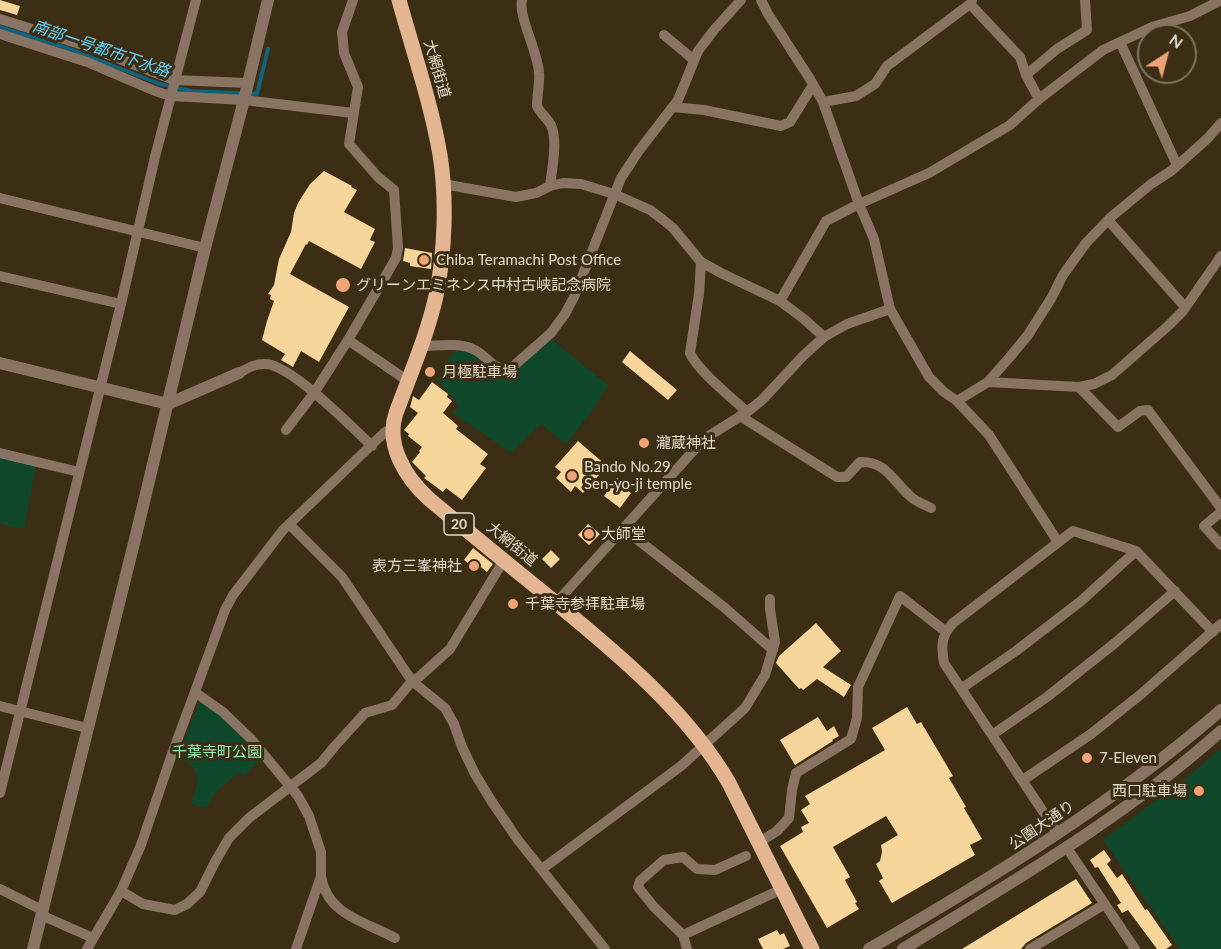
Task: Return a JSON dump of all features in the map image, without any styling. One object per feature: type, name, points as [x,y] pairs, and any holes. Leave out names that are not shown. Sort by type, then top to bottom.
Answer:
[{"type":"main road","name":"大網街道","points":[[399,0],[435,130],[443,184],[443,231],[436,295],[393,420],[392,428],[397,451],[406,473],[429,499],[593,633],[648,685],[705,745],[729,783],[812,949]]},
{"type":"street","points":[[0,793],[1,781],[137,230],[196,0]]},
{"type":"street","points":[[33,949],[268,0]]},
{"type":"street","points":[[286,430],[314,393],[348,340],[396,258],[398,248],[394,190],[378,177],[349,144],[358,87],[344,52],[342,32],[353,0]]},
{"type":"street","points":[[522,0],[522,13],[539,73],[537,106],[550,122],[554,136],[550,186]]},
{"type":"street","points":[[420,346],[457,346],[473,349],[500,369],[509,370],[551,333],[574,297],[621,178],[673,107],[698,51],[741,0]]},
{"type":"street","points":[[761,0],[823,102],[874,239],[890,309],[929,377],[957,401],[989,435],[1058,542]]},
{"type":"street","points":[[1026,75],[1057,49],[1087,30],[1085,0]]},
{"type":"street","points":[[780,301],[826,221],[930,174],[1010,125],[1039,99],[1103,50],[1152,27],[1190,16],[1221,0]]},
{"type":"street","points":[[823,102],[856,96],[875,84],[887,66],[971,2],[1020,57],[1026,75],[1039,99]]},
{"type":"street","points":[[0,19],[86,46],[173,88],[246,92]]},
{"type":"street","points":[[0,34],[87,62],[155,91],[173,88],[246,92],[354,113]]},
{"type":"street","points":[[664,35],[694,60]]},
{"type":"street","points":[[1120,42],[1177,165]]},
{"type":"street","points":[[673,107],[704,110],[781,126],[790,122],[813,85]]},
{"type":"street","points":[[957,401],[988,382],[1028,335],[1063,275],[1086,243],[1108,220],[1208,138],[1221,123]]},
{"type":"street","points":[[443,184],[516,197],[536,194],[550,186],[563,183],[581,184],[614,194],[650,210],[662,219],[673,228],[701,262],[780,301],[824,337]]},
{"type":"street","points":[[0,198],[205,248]]},
{"type":"street","points":[[1108,220],[1185,307]]},
{"type":"street","points":[[988,382],[1079,387],[1094,384],[1112,375],[1168,326],[1185,307],[1221,256]]},
{"type":"street","points":[[701,262],[699,294],[690,353],[701,369],[743,414],[837,477],[846,477],[860,462],[875,464],[891,476],[909,496],[931,508]]},
{"type":"street","points":[[0,276],[120,304]]},
{"type":"street","points":[[556,603],[704,439],[762,400],[824,337],[847,324],[890,309]]},
{"type":"street","points":[[348,340],[408,381]]},
{"type":"street","points":[[0,363],[168,404],[254,365],[268,364],[282,369],[314,393],[372,446]]},
{"type":"street","points":[[1079,387],[1118,427],[1140,411],[1148,410],[1221,510],[1204,526],[1221,545]]},
{"type":"street","points":[[87,949],[121,891],[141,845],[225,610],[233,595],[283,530],[392,428]]},
{"type":"street","points":[[0,453],[79,472]]},
{"type":"street","points":[[289,524],[342,578],[412,681],[445,708],[454,724],[470,765],[492,802],[518,840],[603,948]]},
{"type":"street","points":[[624,529],[725,608],[773,651]]},
{"type":"street","points":[[1023,780],[1091,734],[1217,628],[1175,591],[1136,551],[1073,531],[953,622],[945,631],[942,652],[944,663],[1058,834]]},
{"type":"street","points":[[962,688],[1016,651],[1081,601],[1136,551]]},
{"type":"street","points":[[121,891],[143,904],[161,908],[175,910],[187,904],[200,892],[229,838],[249,818],[321,763],[365,712],[392,705],[412,681],[450,649],[504,560]]},
{"type":"street","points":[[993,735],[1056,690],[1175,591]]},
{"type":"street","points":[[758,843],[777,831],[789,818],[796,773],[851,739],[857,718],[858,687],[900,596],[945,631]]},
{"type":"street","points":[[542,869],[681,766],[745,708],[765,675],[773,651],[775,642],[770,599]]},
{"type":"street","points":[[196,693],[223,712],[250,739],[298,796],[309,816],[321,852],[321,876],[329,900],[339,910],[395,938]]},
{"type":"street","points":[[0,706],[87,728]]},
{"type":"street","name":"公園大通り","points":[[869,949],[1058,834],[1188,738],[1221,710]]},
{"type":"street","name":"公園大通り","points":[[903,949],[1067,848],[1143,794],[1221,731]]},
{"type":"street","points":[[1067,848],[1135,949]]},
{"type":"street","points":[[687,949],[683,935],[654,907],[638,887],[640,880],[664,860],[683,857],[697,869],[715,870],[746,856]]},
{"type":"street","points":[[297,949],[321,876]]},
{"type":"street","points":[[0,889],[41,913],[93,938]]},
{"type":"street","points":[[683,935],[782,889]]},
{"type":"street","points":[[1030,949],[1105,904]]},
{"type":"street","points":[[1047,939],[1053,949]]},
{"type":"green space","points":[[550,338],[608,385],[595,407],[566,444],[541,424],[511,453],[453,413],[459,406],[437,380],[456,349],[471,352],[500,373]]},
{"type":"green space","points":[[0,457],[36,466],[24,529],[0,524]]},
{"type":"green space","name":"千葉寺町公園","points":[[200,700],[221,715],[243,736],[261,759],[244,776],[239,772],[215,793],[207,808],[191,804],[197,784],[196,774],[191,765],[178,758]]},
{"type":"green space","points":[[1221,748],[1221,949],[1180,949],[1103,840],[1189,776]]},
{"type":"building","points":[[0,0],[20,6],[17,15],[0,10]]},
{"type":"building","points":[[324,171],[357,190],[344,212],[375,229],[370,240],[375,242],[361,269],[309,241],[306,244],[290,274],[349,307],[319,362],[301,351],[293,367],[281,360],[285,354],[262,340],[274,301],[268,294],[274,285],[279,259],[291,232],[298,203],[310,184]]},
{"type":"building","points":[[405,248],[432,253],[431,269],[410,266],[410,263],[403,261]]},
{"type":"building","points":[[630,351],[677,390],[668,400],[622,362]]},
{"type":"building","points":[[432,382],[448,394],[447,397],[452,401],[443,413],[458,426],[456,429],[488,454],[480,464],[486,468],[462,500],[446,488],[443,492],[424,478],[426,476],[412,462],[422,447],[404,430],[418,413],[410,407],[413,396],[419,400]]},
{"type":"building","points":[[578,441],[607,466],[583,493],[575,486],[571,492],[556,478],[561,472],[555,467]]},
{"type":"building","points":[[617,478],[629,487],[627,490],[631,493],[620,508],[604,496]]},
{"type":"building","name":"大師堂","points":[[588,524],[600,534],[589,545],[578,535]]},
{"type":"building","points":[[511,532],[529,547],[519,559],[501,545]]},
{"type":"building","points":[[473,548],[493,564],[487,572],[477,564],[474,568],[464,560]]},
{"type":"building","points":[[551,550],[560,559],[551,568],[542,559]]},
{"type":"building","points":[[816,623],[841,651],[823,667],[851,685],[844,697],[817,679],[803,690],[799,689],[776,663],[779,656]]},
{"type":"building","points":[[907,707],[917,724],[921,722],[953,776],[949,778],[982,839],[970,845],[975,855],[892,903],[879,881],[883,878],[876,864],[880,861],[881,845],[898,835],[886,816],[833,847],[850,877],[845,880],[859,909],[827,928],[780,846],[803,832],[801,827],[809,823],[801,810],[810,804],[805,796],[885,750],[872,728]]},
{"type":"building","points":[[818,717],[827,731],[834,726],[839,736],[795,765],[780,740]]},
{"type":"building","points":[[1104,850],[1111,860],[1107,864],[1117,878],[1122,874],[1145,910],[1147,909],[1172,945],[1166,949],[1157,949],[1128,910],[1122,913],[1117,905],[1121,903],[1098,867],[1095,868],[1090,860]]},
{"type":"building","points":[[1076,879],[1092,903],[1026,943],[1021,949],[962,949]]},
{"type":"building","points":[[777,930],[780,935],[784,933],[790,946],[783,949],[763,949],[758,939]]},
{"type":"waterway","name":"南部一号都市下水路","points":[[0,27],[70,49],[160,84],[191,91],[257,94],[268,49]]},
{"type":"place","name":"Chiba Teramachi Post Office","points":[[424,260]]},
{"type":"place","name":"グリーンエミネンス中村古峡記念病院","points":[[343,285]]},
{"type":"place","name":"月極駐車場","points":[[430,372]]},
{"type":"place","name":"瀧蔵神社","points":[[644,443]]},
{"type":"place","name":"Bando No.29 Sen-yo-ji temple","points":[[572,476]]},
{"type":"place","name":"大師堂","points":[[589,534]]},
{"type":"place","name":"表方三峯神社","points":[[474,566]]},
{"type":"place","name":"千葉寺参拝駐車場","points":[[513,604]]},
{"type":"place","name":"7-Eleven","points":[[1087,758]]},
{"type":"place","name":"西口駐車場","points":[[1199,791]]}]
